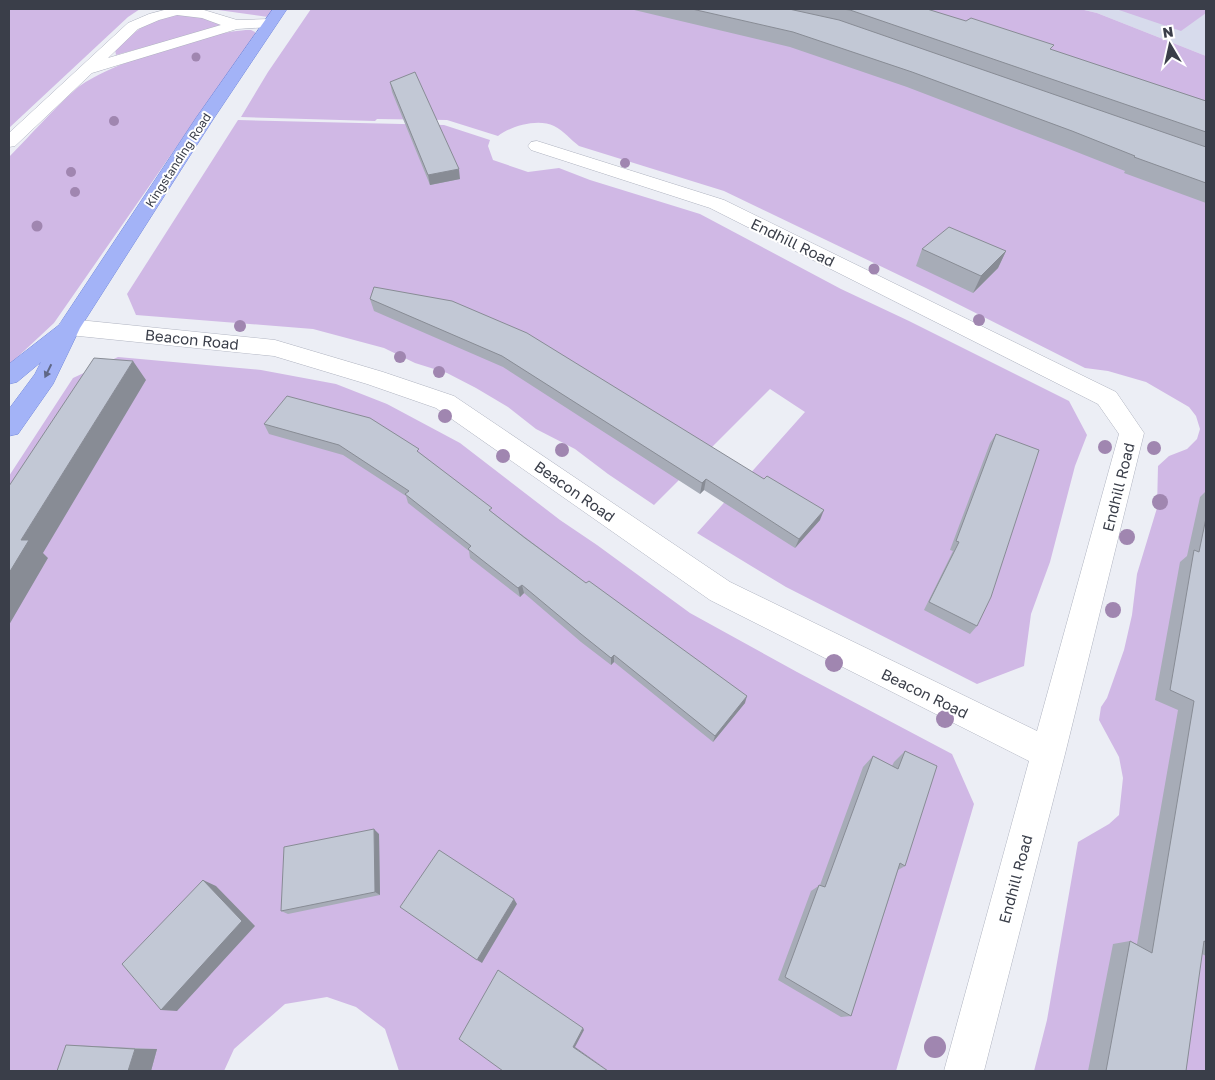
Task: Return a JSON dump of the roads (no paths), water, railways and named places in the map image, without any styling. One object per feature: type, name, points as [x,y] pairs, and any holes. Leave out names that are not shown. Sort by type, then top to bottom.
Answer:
[{"type":"main road","name":"Kingstanding Road","points":[[9,427],[45,378],[69,327],[275,16]]},
{"type":"main road","name":"Kingstanding Road","points":[[9,376],[69,327]]},
{"type":"street","name":"Kingstanding Road","points":[[9,142],[133,26],[154,17],[177,11],[204,14],[236,25]]},
{"type":"street","name":"Kingstanding Road","points":[[83,71],[236,25],[275,16]]},
{"type":"street","name":"Endhill Road","points":[[537,146],[717,204],[1107,398],[1132,433],[964,1071]]},
{"type":"street","name":"Beacon Road","points":[[69,327],[275,348],[375,378],[445,402],[720,591],[1049,754]]}]
